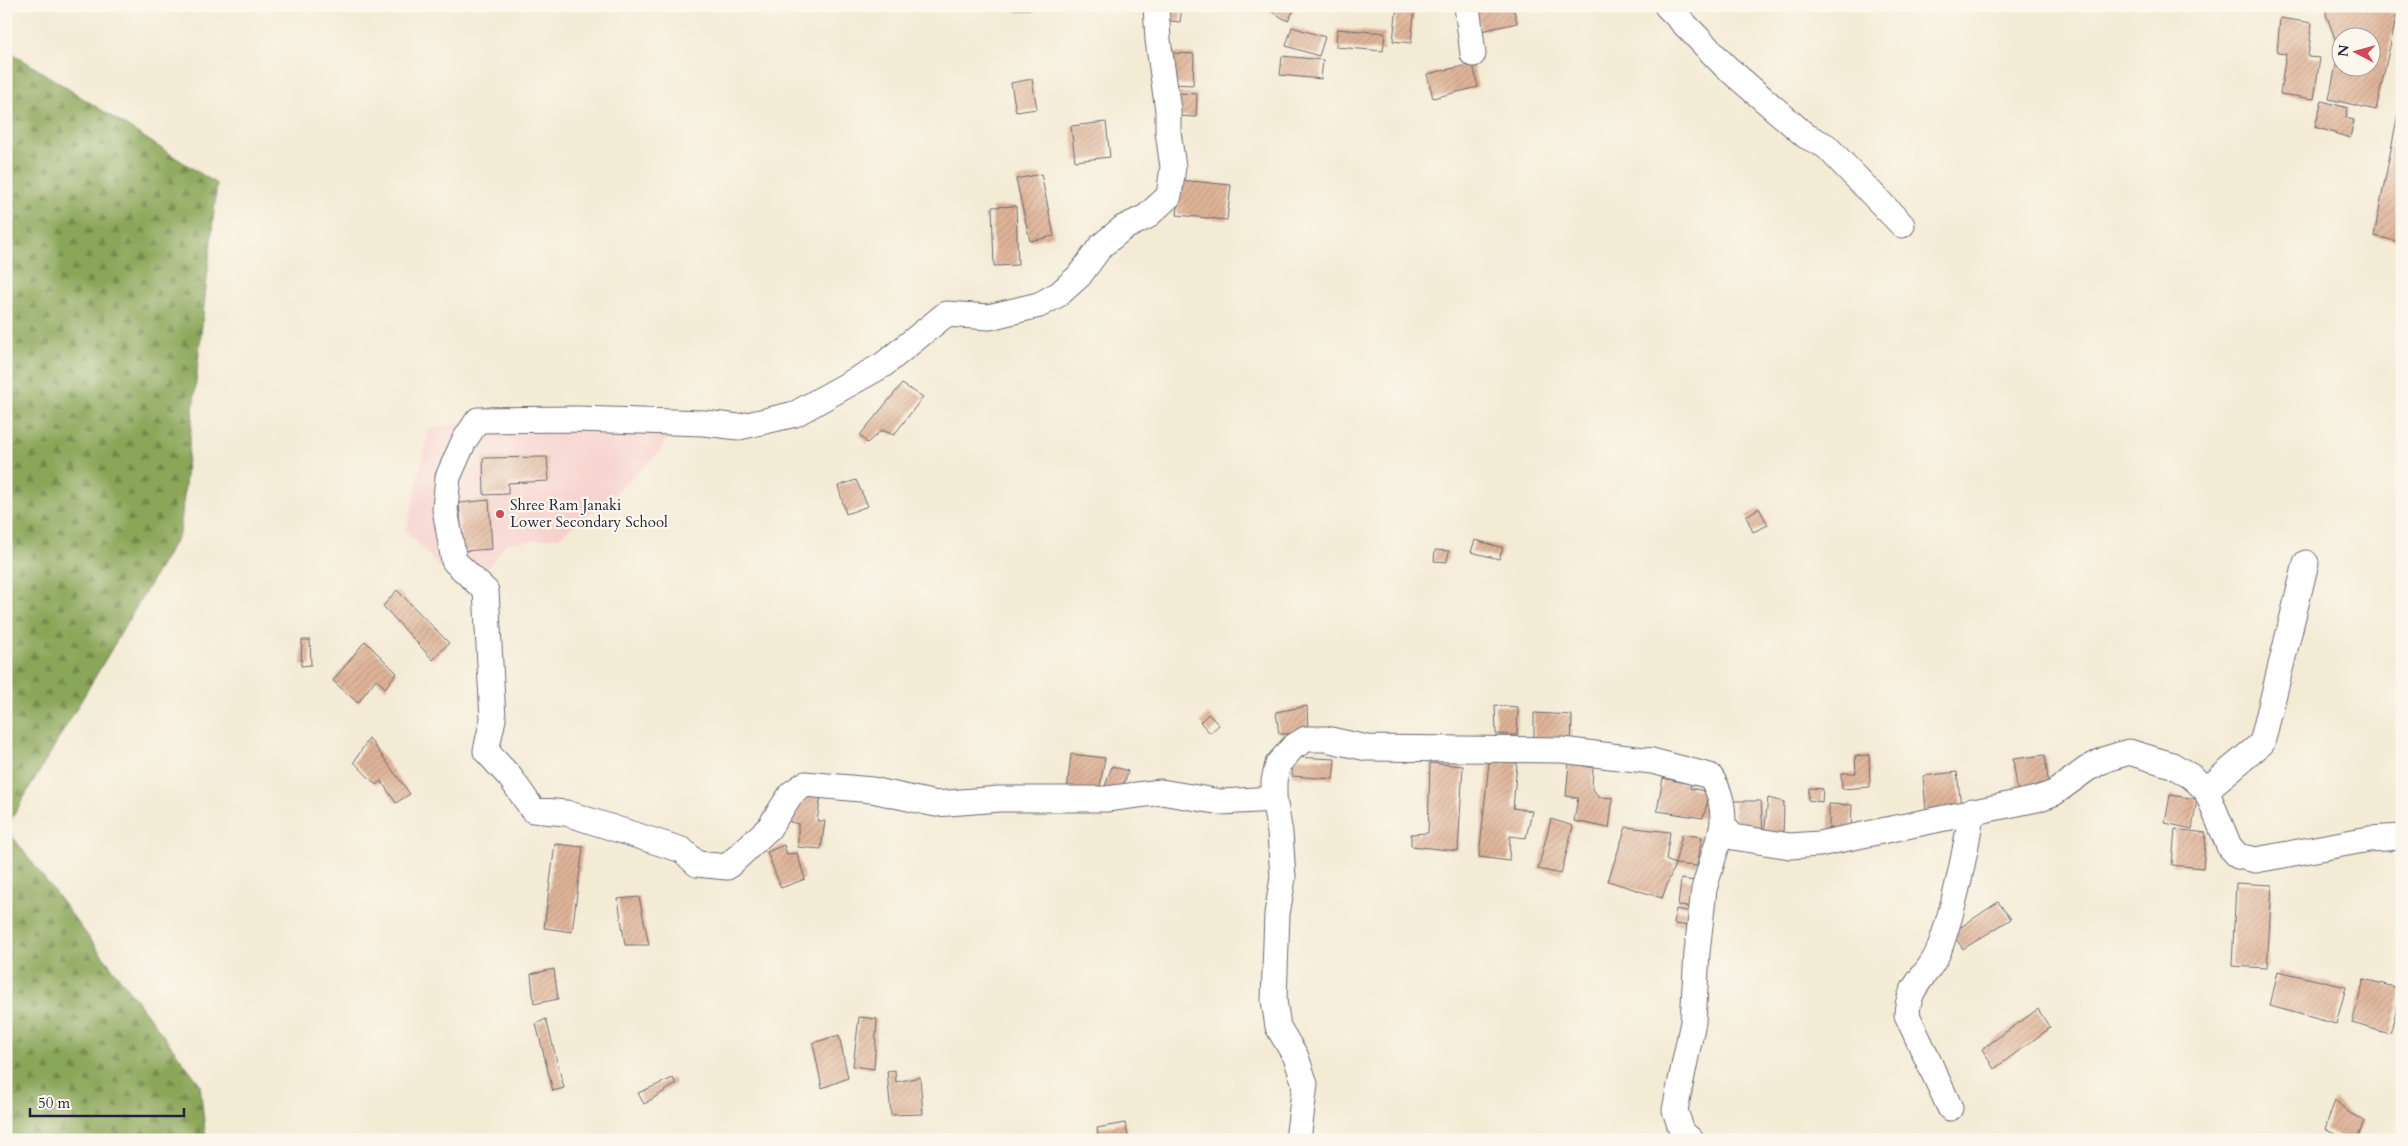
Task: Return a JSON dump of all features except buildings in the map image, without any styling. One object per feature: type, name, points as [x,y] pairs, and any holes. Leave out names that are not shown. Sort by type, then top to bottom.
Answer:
[{"type":"street","points":[[1156,6],[1158,40],[1168,110],[1168,132],[1173,167],[1169,196],[1146,217],[1123,228],[1101,246],[1079,276],[1059,294],[1039,305],[989,317],[946,314],[882,365],[795,414],[739,427],[704,423],[577,419],[478,420],[464,441],[448,477],[445,509],[454,561],[486,591],[493,719],[486,751],[510,777],[532,810],[566,813],[682,850],[697,864],[727,866],[768,828],[791,794],[805,784],[872,790],[936,804],[999,799],[1106,799],[1161,792],[1221,802],[1274,799]]},
{"type":"street","points":[[1467,6],[1473,54]]},
{"type":"street","points":[[1667,6],[1725,66],[1806,136],[1826,146],[1902,225]]},
{"type":"street","points":[[2206,790],[2262,743],[2306,563]]},
{"type":"street","points":[[1298,1140],[1305,1084],[1296,1057],[1278,1027],[1274,1000],[1276,914],[1284,878],[1280,833],[1274,799],[1274,781],[1278,764],[1294,747],[1306,740],[1326,739],[1367,748],[1562,750],[1652,761],[1710,776],[1717,786],[1723,803],[1723,825],[1704,888],[1697,952],[1693,1022],[1674,1110],[1682,1132],[1691,1140]]},
{"type":"street","points":[[1723,825],[1733,837],[1790,846],[1819,844],[2036,799],[2054,792],[2100,762],[2129,752],[2172,765],[2192,776],[2206,790],[2229,846],[2238,856],[2256,860],[2369,839],[2402,836]]},
{"type":"street","points":[[1950,1108],[1907,1015],[1908,1001],[1938,952],[1963,864],[1972,811]]},
{"type":"shaded area","name":"Shree Ram Janaki Lower Secondary School","points":[[679,418],[659,453],[612,496],[559,537],[506,544],[467,596],[406,531],[429,429],[470,420]]},
{"type":"green space","points":[[6,49],[217,184],[180,533],[6,828]]},
{"type":"green space","points":[[6,828],[200,1084],[206,1140],[6,1140]]},
{"type":"place","name":"Shree Ram Janaki Lower Secondary School","points":[[500,514]]}]
